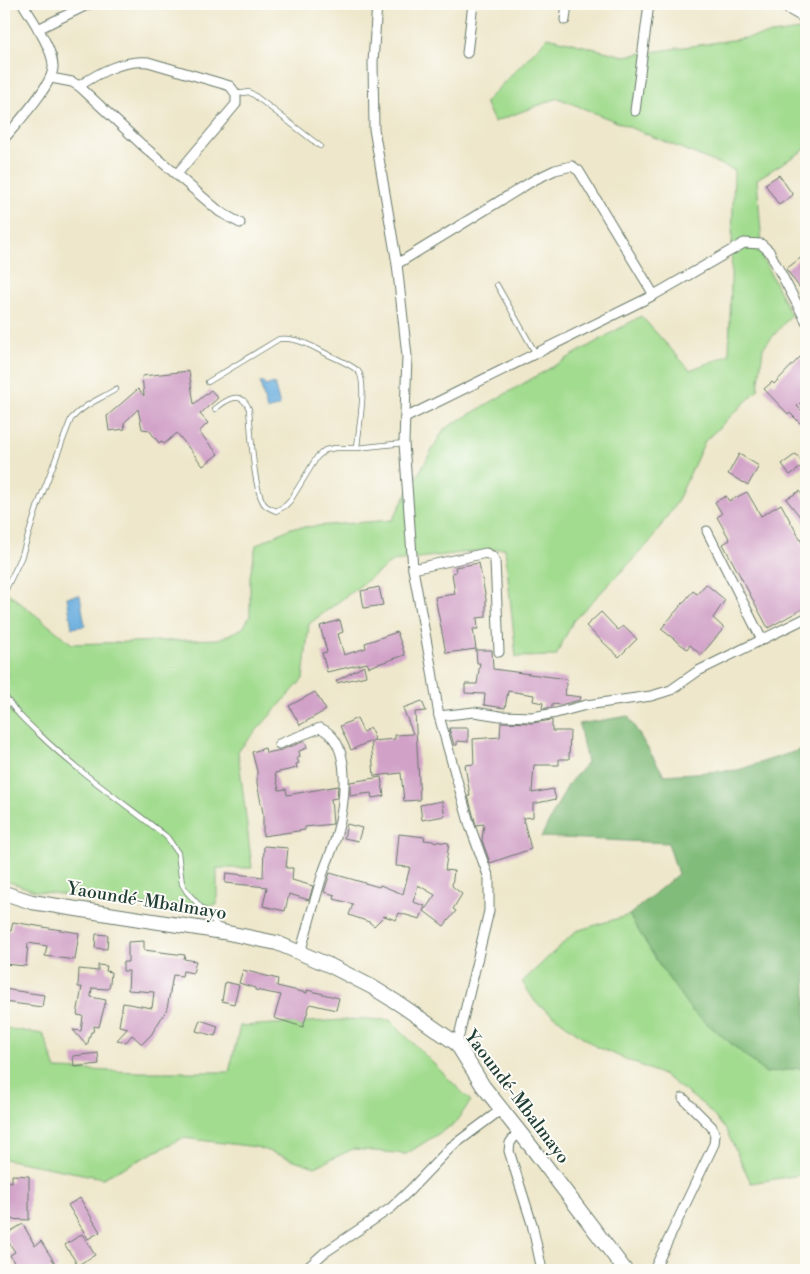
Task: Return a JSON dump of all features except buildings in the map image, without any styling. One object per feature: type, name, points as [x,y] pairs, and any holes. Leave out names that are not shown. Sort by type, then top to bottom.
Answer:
[{"type":"highway","name":"Yaoundé-Mbalmayo","points":[[4,893],[32,902],[223,932],[277,943],[331,966],[402,1005],[457,1044],[483,1086],[519,1130],[625,1270]]},
{"type":"street","points":[[4,140],[51,78],[53,66],[45,41],[23,4]]},
{"type":"street","points":[[38,30],[89,4]]},
{"type":"street","points":[[377,4],[373,62],[374,129],[396,264],[407,356],[404,443],[414,569],[438,716],[470,826],[489,878],[489,911],[457,1044]]},
{"type":"street","points":[[467,53],[473,4]]},
{"type":"street","points":[[565,20],[567,4]]},
{"type":"street","points":[[635,111],[649,4]]},
{"type":"street","points":[[779,4],[791,7],[806,20]]},
{"type":"street","points":[[79,86],[100,73],[135,61],[148,62],[230,86],[236,94],[236,104],[177,174]]},
{"type":"street","points":[[51,78],[72,82],[79,86],[141,144],[220,212],[240,223]]},
{"type":"street","points":[[396,264],[534,180],[555,170],[572,166],[579,171],[654,295]]},
{"type":"street","points":[[405,418],[535,352],[654,295],[744,243],[761,244],[769,251],[806,320]]},
{"type":"street","points":[[707,531],[762,640]]},
{"type":"street","points":[[414,569],[486,553],[492,556],[495,561],[499,652]]},
{"type":"street","points":[[438,716],[474,712],[500,716],[532,717],[586,705],[652,696],[671,690],[698,671],[806,618]]},
{"type":"street","points":[[279,744],[320,728],[329,732],[340,751],[344,777],[343,802],[336,838],[300,953]]},
{"type":"street","points":[[654,1270],[714,1144],[715,1135],[712,1127],[683,1098]]},
{"type":"street","points":[[305,1270],[324,1253],[391,1208],[451,1148],[502,1109]]},
{"type":"street","points":[[519,1130],[510,1143],[509,1152],[532,1224],[542,1270]]},
{"type":"lane","points":[[236,94],[249,92],[254,95],[320,146]]},
{"type":"lane","points":[[497,285],[535,352]]},
{"type":"lane","points":[[208,382],[279,339],[292,339],[308,345],[352,367],[360,375],[363,387],[357,448]]},
{"type":"lane","points":[[4,593],[21,558],[38,505],[72,419],[92,401],[116,389]]},
{"type":"lane","points":[[215,409],[231,397],[238,398],[247,404],[256,480],[266,507],[276,511],[290,501],[317,457],[325,450],[404,443]]},
{"type":"lane","points":[[4,694],[8,702],[26,722],[59,754],[167,837],[178,853],[182,884],[186,892],[223,932]]},
{"type":"green space","points":[[806,29],[806,149],[757,179],[763,259],[791,315],[763,348],[758,390],[705,441],[677,502],[650,542],[573,621],[556,656],[516,657],[505,548],[393,561],[309,624],[303,679],[238,751],[252,868],[217,868],[217,905],[156,906],[35,891],[4,880],[4,681],[8,675],[4,670],[4,590],[72,644],[219,639],[243,628],[250,616],[250,576],[256,545],[291,528],[392,520],[444,429],[641,316],[690,370],[729,355],[734,170],[558,98],[494,122],[485,102],[548,37],[624,56]]},
{"type":"green space","points":[[628,716],[664,775],[738,770],[806,748],[806,1067],[766,1073],[691,1010],[662,969],[629,915],[678,874],[668,843],[541,837],[569,783],[587,763],[579,724]]},
{"type":"green space","points":[[629,915],[662,969],[692,1010],[766,1073],[806,1067],[806,1174],[751,1183],[726,1130],[705,1106],[665,1076],[595,1046],[536,1003],[522,982],[576,931]]},
{"type":"green space","points":[[362,1019],[390,1020],[471,1101],[454,1124],[406,1154],[353,1149],[315,1167],[256,1147],[183,1138],[103,1178],[4,1159],[4,1028],[43,1034],[56,1069],[140,1072],[229,1072],[240,1026]]},
{"type":"water","points":[[263,382],[265,386],[274,383],[280,406],[267,410],[260,383]]},
{"type":"water","points":[[80,595],[85,626],[72,628],[67,597]]}]
